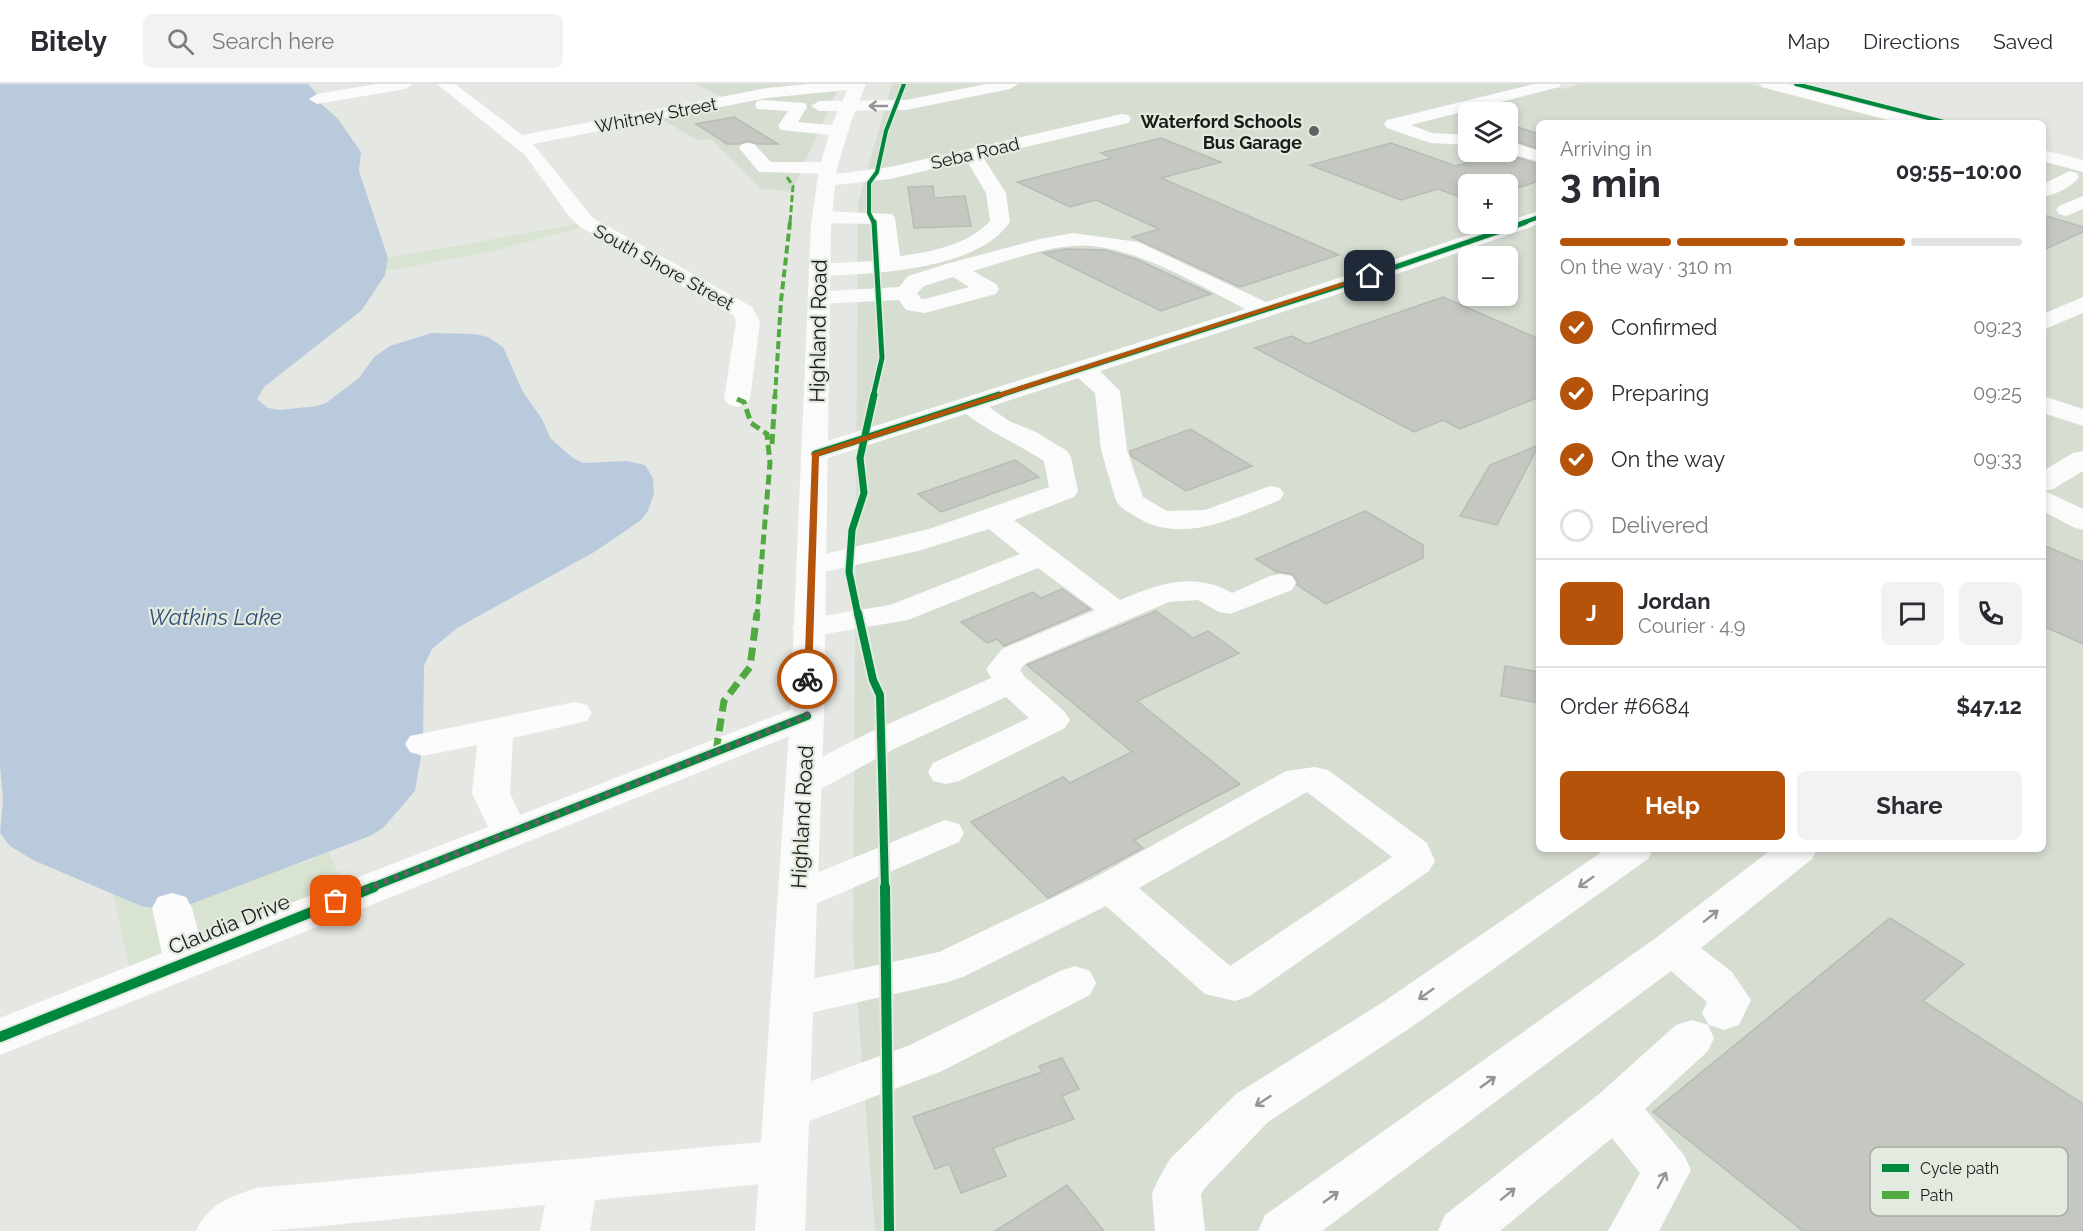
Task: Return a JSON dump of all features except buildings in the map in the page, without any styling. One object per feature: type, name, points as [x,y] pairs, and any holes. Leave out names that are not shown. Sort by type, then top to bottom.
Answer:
[{"type":"main road","points":[[317,99],[405,84]]},
{"type":"main road","name":"South Shore Street","points":[[445,84],[523,144],[586,222],[744,312],[748,322],[737,399]]},
{"type":"main road","points":[[761,84],[796,99],[906,105],[1010,84]]},
{"type":"main road","points":[[1481,102],[1553,84]]},
{"type":"main road","points":[[1768,84],[1908,120]]},
{"type":"main road","name":"Whitney Street","points":[[669,117],[767,93],[796,99]]},
{"type":"main road","points":[[796,99],[787,126],[851,101]]},
{"type":"main road","name":"Whitney Street","points":[[523,144],[669,117],[796,99]]},
{"type":"main road","name":"Highland Road","points":[[780,1231],[807,716],[818,284],[822,217],[827,174],[851,101]]},
{"type":"main road","points":[[1834,119],[1854,106]]},
{"type":"main road","points":[[1458,108],[1393,124],[1430,138],[1458,139]]},
{"type":"main road","name":"Seba Road","points":[[748,148],[766,168],[904,180],[1122,119]]},
{"type":"main road","points":[[1518,150],[1536,156]]},
{"type":"main road","points":[[2046,156],[2079,172]]},
{"type":"main road","points":[[883,264],[902,264],[964,247],[985,238],[1000,222],[996,194],[976,161]]},
{"type":"main road","points":[[2046,172],[2079,172]]},
{"type":"main road","points":[[2046,190],[2079,172]]},
{"type":"main road","points":[[818,284],[878,267],[890,260],[885,218],[822,217]]},
{"type":"main road","points":[[815,454],[1264,310],[1536,218]]},
{"type":"main road","points":[[905,293],[916,281],[1047,243],[1073,239],[1131,246],[1264,310]]},
{"type":"main road","points":[[818,284],[905,293],[914,305],[925,306],[988,289],[954,269]]},
{"type":"main road","points":[[2046,322],[2083,304]]},
{"type":"main road","points":[[1081,367],[1107,391],[1114,450],[1130,501],[1162,520],[1209,518],[1270,494]]},
{"type":"main road","points":[[811,566],[871,556],[993,518],[1064,491],[1058,457],[1028,438],[1000,427],[969,404]]},
{"type":"main road","points":[[2046,405],[2083,418]]},
{"type":"main road","points":[[2046,481],[2083,459]]},
{"type":"main road","points":[[2046,501],[2083,521]]},
{"type":"main road","points":[[993,518],[1117,612]]},
{"type":"main road","points":[[808,627],[897,613],[1041,556]]},
{"type":"main road","points":[[946,772],[1053,720],[1010,682],[1003,669],[1014,656],[1163,592],[1204,590],[1230,605],[1281,583]]},
{"type":"main road","points":[[804,782],[881,741],[1010,682]]},
{"type":"main road","points":[[423,744],[575,713]]},
{"type":"main road","name":"Claudia Drive","points":[[0,1036],[509,832],[807,716]]},
{"type":"main road","points":[[496,730],[491,793],[509,832]]},
{"type":"main road","points":[[792,1000],[948,966],[1106,889],[1299,780],[1315,780],[1413,853],[1415,861],[1235,984],[1220,982],[1124,898],[1106,889]]},
{"type":"main road","points":[[797,897],[945,833]]},
{"type":"main road","points":[[1180,1231],[1176,1193],[1187,1174],[1252,1108],[1398,1014],[1630,852]]},
{"type":"main road","points":[[1283,1231],[1672,948],[1794,852]]},
{"type":"main road","points":[[172,908],[184,961]]},
{"type":"main road","points":[[1463,1231],[1615,1108],[1708,1025],[1729,1000],[1717,984],[1672,948]]},
{"type":"main road","points":[[786,1110],[926,1058],[1075,983]]},
{"type":"main road","points":[[1615,1108],[1667,1170],[1633,1231]]},
{"type":"main road","points":[[221,1231],[238,1218],[256,1210],[783,1161]]},
{"type":"main road","points":[[566,1231],[573,1180]]},
{"type":"shaded area","points":[[696,84],[840,84],[792,191],[761,189],[711,139],[697,140],[653,114],[724,98]]},
{"type":"shaded area","points":[[892,84],[1547,84],[1564,89],[1581,84],[1750,84],[1887,120],[1536,120],[1536,852],[2046,852],[2046,163],[2083,172],[2083,1231],[875,1231],[853,944],[858,203]]},
{"type":"green space","points":[[578,224],[582,227],[493,251],[386,271],[388,258]]},
{"type":"green space","points":[[329,852],[344,888],[131,973],[113,894],[152,909],[309,861]]},
{"type":"water","name":"Watkins Lake","points":[[0,84],[308,84],[318,95],[317,100],[338,119],[361,152],[359,171],[388,258],[385,275],[362,310],[264,387],[257,399],[268,408],[279,410],[317,406],[326,403],[359,378],[374,357],[390,346],[432,333],[475,334],[488,337],[503,347],[523,392],[542,419],[551,439],[573,458],[583,463],[627,461],[645,465],[653,478],[654,493],[648,511],[641,520],[596,551],[457,628],[432,649],[424,666],[423,744],[415,791],[383,828],[370,836],[191,904],[164,910],[141,906],[33,860],[10,846],[0,833],[3,799],[0,766]]},
{"type":"marked path","points":[[772,444],[781,301],[793,192],[793,186],[787,177]]},
{"type":"marked path","points":[[716,751],[724,701],[750,667],[753,654],[770,463],[767,434],[751,423],[744,402],[737,399]]},
{"type":"cycle path","points":[[889,1231],[887,957],[880,695],[873,680],[849,572],[852,530],[864,493],[860,458],[882,358],[874,222],[869,213],[869,183],[877,172],[886,131],[904,84]]},
{"type":"cycle path","points":[[1796,84],[1936,120]]},
{"type":"cycle path","points":[[815,454],[1349,283],[1536,218]]},
{"type":"cycle path","points":[[0,1037],[185,961],[807,716]]},
{"type":"way so far","points":[[336,901],[807,716],[807,679]]},
{"type":"place","name":"Waterford Schools Bus Garage","points":[[1314,131]]},
{"type":"route","points":[[807,679],[815,454],[1370,276]]}]
